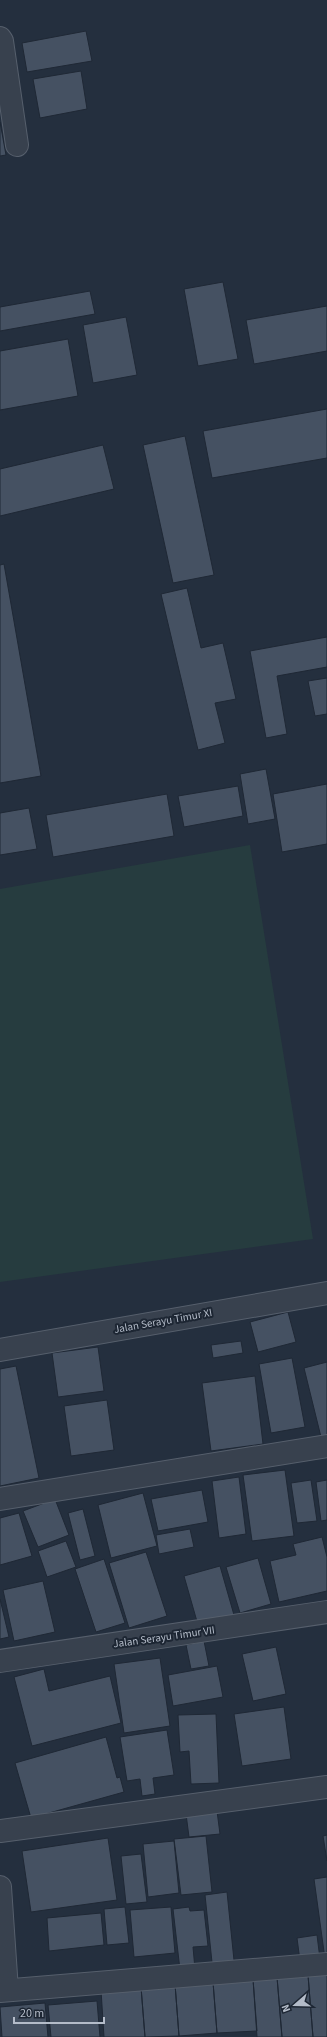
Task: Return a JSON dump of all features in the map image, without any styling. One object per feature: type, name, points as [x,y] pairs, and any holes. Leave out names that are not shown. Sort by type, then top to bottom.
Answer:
[{"type":"street","points":[[0,38],[2,41],[16,145]]},
{"type":"street","name":"Jalan Serayu Timur XI","points":[[0,1350],[327,1293]]},
{"type":"street","points":[[0,1499],[327,1446]]},
{"type":"street","name":"Jalan Serayu Timur VII","points":[[0,1661],[327,1612]]},
{"type":"street","points":[[0,1831],[327,1787]]},
{"type":"street","points":[[0,1887],[4,1991],[327,1964]]},
{"type":"green space","points":[[250,845],[313,1239],[0,1282],[0,889]]},
{"type":"building","points":[[86,31],[92,61],[27,72],[22,43]]},
{"type":"building","points":[[81,71],[87,109],[40,118],[33,79]]},
{"type":"building","points":[[0,122],[6,155],[0,156]]},
{"type":"building","points":[[223,282],[238,359],[198,366],[184,289]]},
{"type":"building","points":[[90,291],[95,314],[0,331],[0,307]]},
{"type":"building","points":[[327,306],[327,351],[254,364],[246,320]]},
{"type":"building","points":[[126,317],[137,375],[93,383],[83,325]]},
{"type":"building","points":[[68,339],[78,396],[0,410],[0,351]]},
{"type":"building","points":[[327,409],[327,458],[212,478],[203,431]]},
{"type":"building","points":[[185,436],[214,575],[173,583],[143,445]]},
{"type":"building","points":[[103,445],[114,489],[0,516],[0,469]]},
{"type":"building","points":[[4,564],[41,776],[0,783],[0,565]]},
{"type":"building","points":[[187,588],[201,648],[223,643],[236,699],[215,703],[225,743],[198,750],[161,594]]},
{"type":"building","points":[[327,637],[327,667],[277,676],[287,734],[266,738],[250,651]]},
{"type":"building","points":[[327,678],[327,714],[315,716],[308,681]]},
{"type":"building","points":[[266,769],[275,819],[248,824],[240,774]]},
{"type":"building","points":[[327,784],[327,844],[282,852],[273,794]]},
{"type":"building","points":[[238,786],[243,816],[184,827],[178,796]]},
{"type":"building","points":[[167,794],[174,836],[53,857],[46,815]]},
{"type":"building","points":[[29,808],[37,849],[0,855],[0,813]]},
{"type":"building","points":[[288,1312],[296,1342],[258,1352],[250,1322]]},
{"type":"building","points":[[241,1341],[243,1353],[213,1358],[211,1345]]},
{"type":"building","points":[[98,1347],[104,1391],[58,1397],[52,1353]]},
{"type":"building","points":[[292,1358],[305,1427],[271,1433],[259,1364]]},
{"type":"building","points":[[327,1362],[327,1436],[321,1437],[304,1368]]},
{"type":"building","points":[[16,1366],[39,1478],[0,1486],[0,1369]]},
{"type":"building","points":[[255,1376],[263,1444],[211,1451],[202,1383]]},
{"type":"building","points":[[107,1400],[114,1450],[71,1456],[64,1406]]},
{"type":"building","points":[[285,1470],[294,1536],[252,1541],[243,1475]]},
{"type":"building","points":[[239,1477],[246,1534],[219,1538],[212,1481]]},
{"type":"building","points":[[311,1480],[317,1521],[297,1523],[291,1483]]},
{"type":"building","points":[[327,1480],[327,1520],[321,1521],[316,1482]]},
{"type":"building","points":[[202,1490],[208,1522],[158,1531],[151,1499]]},
{"type":"building","points":[[143,1493],[157,1546],[111,1558],[98,1505]]},
{"type":"building","points":[[55,1499],[69,1535],[38,1547],[23,1511]]},
{"type":"building","points":[[83,1509],[95,1556],[80,1560],[68,1513]]},
{"type":"building","points":[[19,1513],[32,1556],[0,1565],[0,1518]]},
{"type":"building","points":[[190,1529],[194,1547],[159,1554],[156,1535]]},
{"type":"building","points":[[322,1537],[327,1557],[327,1591],[279,1602],[270,1561],[296,1555],[293,1544]]},
{"type":"building","points":[[66,1541],[76,1567],[47,1577],[38,1551]]},
{"type":"building","points":[[146,1552],[167,1616],[129,1628],[109,1563]]},
{"type":"building","points":[[258,1558],[271,1604],[240,1613],[226,1567]]},
{"type":"building","points":[[104,1559],[125,1623],[96,1632],[75,1569]]},
{"type":"building","points":[[220,1566],[234,1615],[198,1625],[184,1576]]},
{"type":"building","points":[[43,1581],[55,1632],[14,1641],[3,1590]]},
{"type":"building","points":[[0,1599],[9,1637],[0,1639]]},
{"type":"building","points":[[204,1641],[209,1666],[191,1669],[186,1645]]},
{"type":"building","points":[[276,1647],[286,1694],[253,1701],[242,1654]]},
{"type":"building","points":[[160,1658],[170,1726],[124,1733],[114,1664]]},
{"type":"building","points":[[217,1666],[223,1697],[173,1706],[168,1675]]},
{"type":"building","points":[[44,1669],[49,1691],[110,1676],[121,1723],[32,1746],[14,1677]]},
{"type":"building","points":[[284,1707],[291,1759],[242,1766],[234,1714]]},
{"type":"building","points":[[216,1714],[219,1783],[191,1784],[189,1751],[180,1752],[178,1715]]},
{"type":"building","points":[[167,1730],[174,1775],[153,1778],[155,1794],[142,1796],[140,1779],[127,1781],[120,1737]]},
{"type":"building","points":[[106,1737],[117,1778],[120,1777],[124,1792],[31,1818],[15,1763]]},
{"type":"building","points":[[217,1811],[220,1834],[189,1837],[186,1814]]},
{"type":"building","points":[[327,1835],[327,1861],[323,1836]]},
{"type":"building","points":[[206,1836],[212,1892],[181,1895],[174,1839]]},
{"type":"building","points":[[108,1838],[117,1900],[31,1912],[22,1851]]},
{"type":"building","points":[[174,1841],[179,1893],[148,1897],[143,1844]]},
{"type":"building","points":[[141,1854],[147,1902],[126,1904],[121,1856]]},
{"type":"building","points":[[327,1877],[327,1958],[325,1959],[314,1879]]},
{"type":"building","points":[[227,1892],[235,1970],[213,1972],[205,1895]]},
{"type":"building","points":[[125,1907],[129,1943],[107,1945],[104,1909]]},
{"type":"building","points":[[171,1907],[175,1953],[134,1957],[130,1910]]},
{"type":"building","points":[[189,1907],[190,1911],[204,1910],[208,1946],[193,1947],[195,1969],[180,1970],[173,1909]]},
{"type":"building","points":[[101,1913],[104,1945],[49,1951],[47,1918]]},
{"type":"building","points":[[317,1935],[320,1959],[300,1961],[297,1938]]},
{"type":"building","points":[[327,1974],[327,2037],[313,2037],[308,1975]]},
{"type":"building","points":[[308,1975],[313,2037],[282,2037],[277,1977]]},
{"type":"building","points":[[277,1977],[282,2037],[257,2037],[253,1979]]},
{"type":"building","points":[[253,1979],[257,2031],[217,2033],[213,1982]]},
{"type":"building","points":[[213,1982],[217,2033],[179,2036],[175,1984]]},
{"type":"building","points":[[175,1984],[179,2036],[145,2037],[141,1987]]},
{"type":"building","points":[[141,1987],[145,2037],[104,2037],[101,1990]]},
{"type":"building","points":[[97,2001],[100,2037],[51,2037],[48,2005]]},
{"type":"building","points":[[45,2003],[48,2037],[2,2037],[0,2007]]}]
